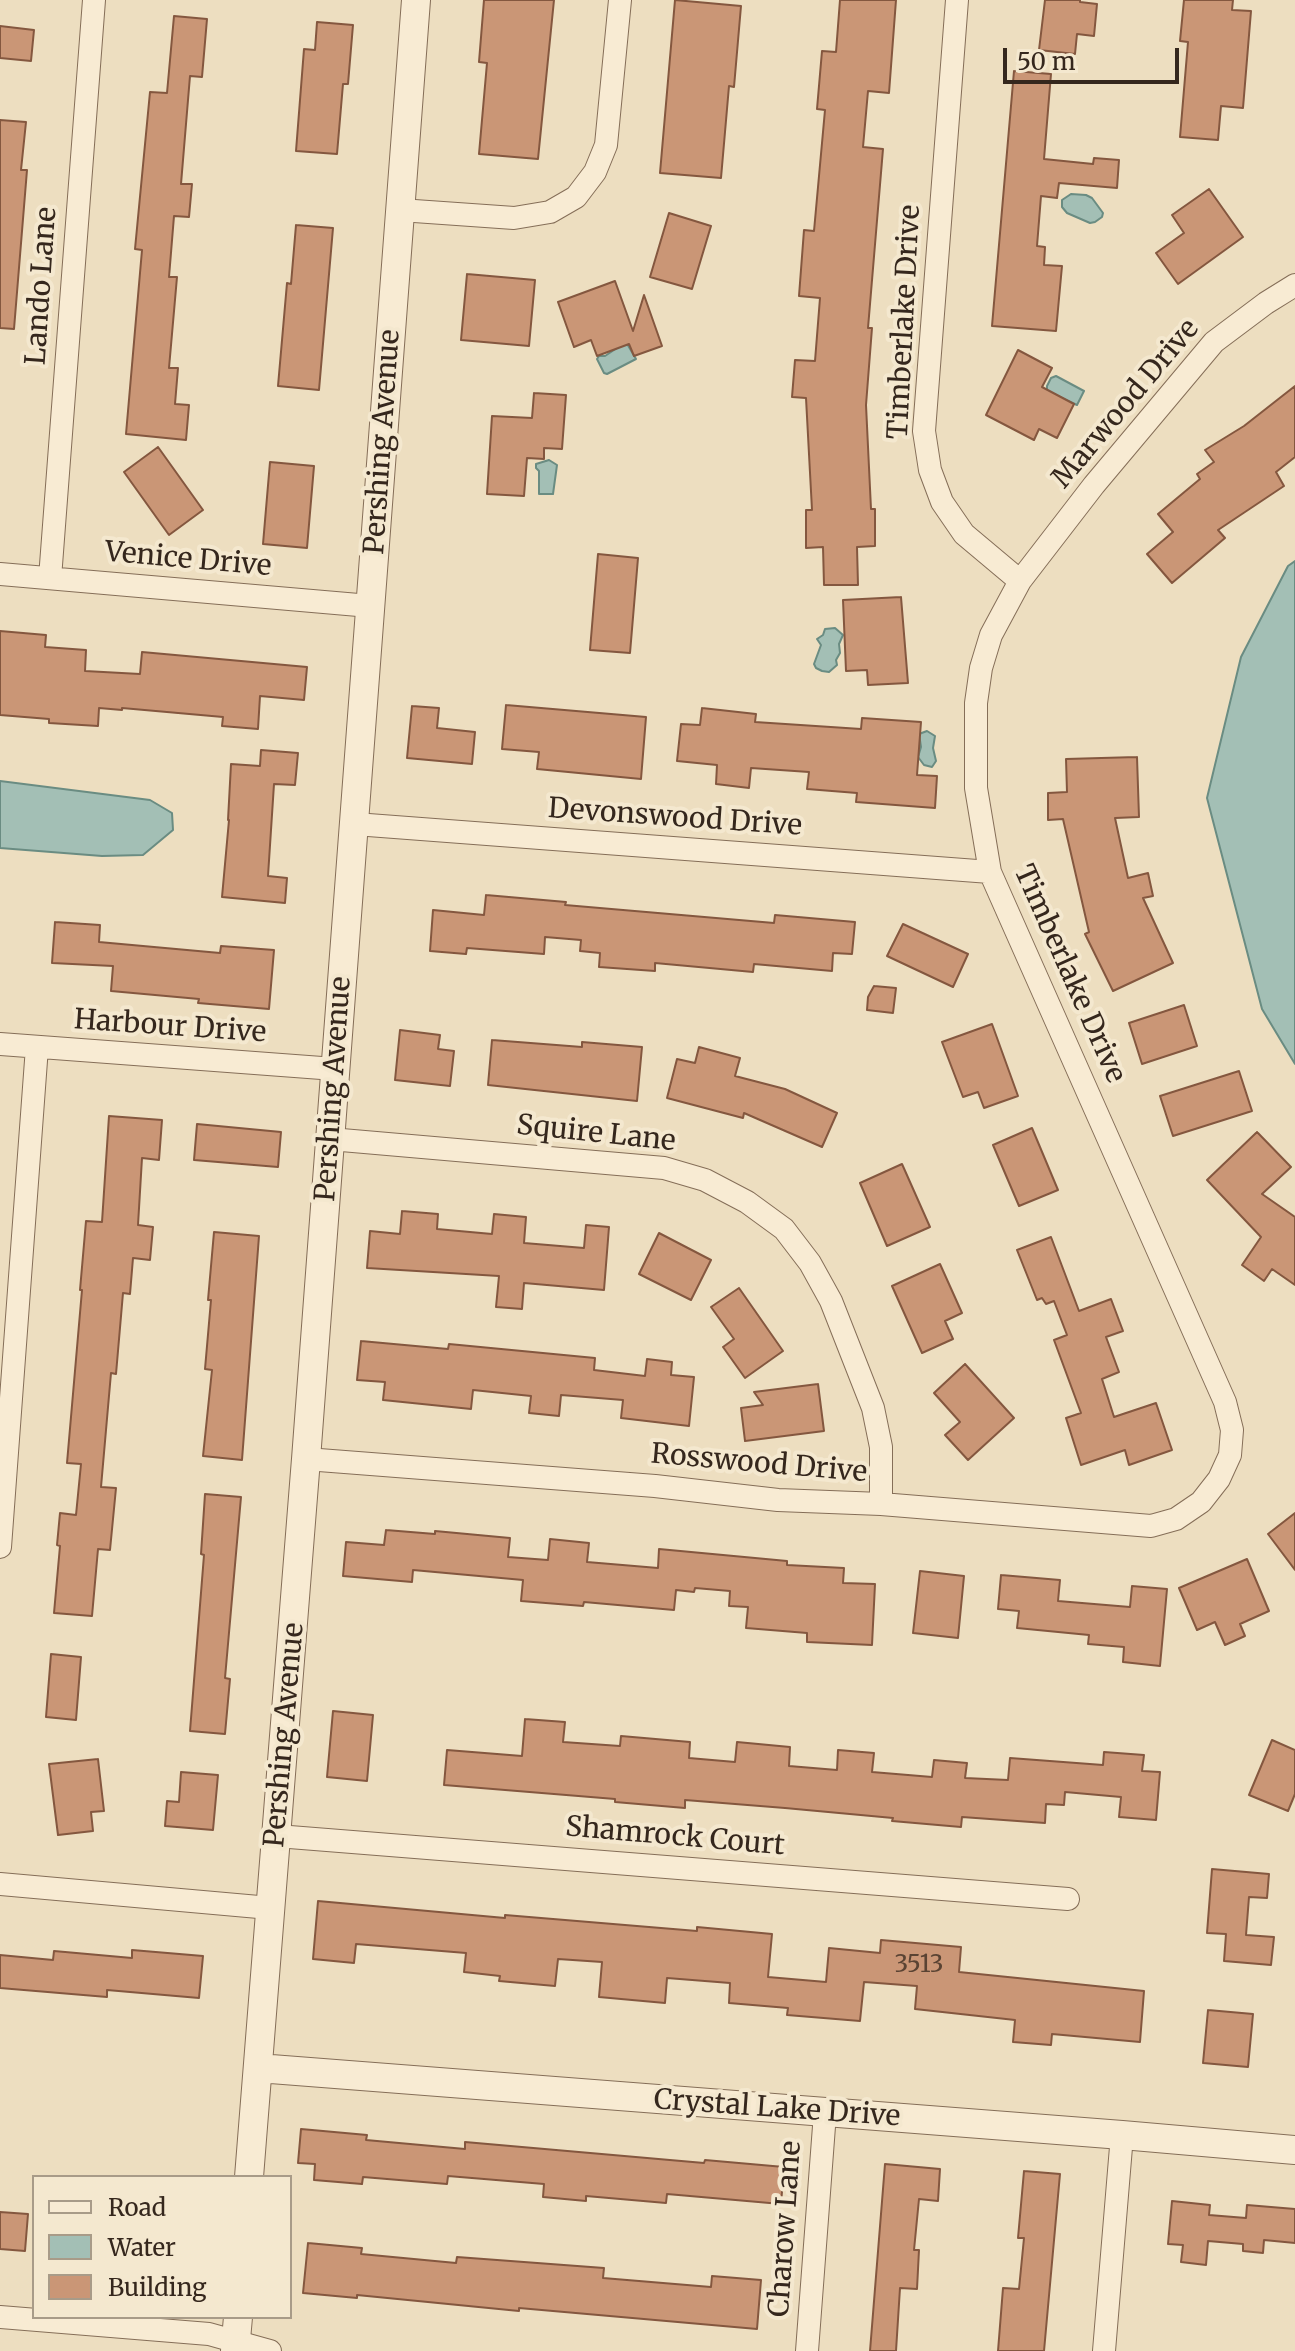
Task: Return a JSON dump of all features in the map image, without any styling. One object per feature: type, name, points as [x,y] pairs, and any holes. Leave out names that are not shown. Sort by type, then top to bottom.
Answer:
[{"type":"street","name":"Lando Lane","points":[[50,578],[94,0]]},
{"type":"street","name":"Pershing Avenue","points":[[249,2175],[416,0]]},
{"type":"street","points":[[400,210],[514,218],[550,212],[576,197],[595,172],[606,145],[620,0]]},
{"type":"street","name":"Timberlake Drive","points":[[957,0],[924,431],[930,470],[942,502],[964,534],[1020,581],[991,635],[981,668],[974,739],[976,788],[990,872],[1225,1402],[1232,1430],[1230,1455],[1219,1479],[1201,1502]]},
{"type":"street","name":"Marwood Drive","points":[[1020,581],[1094,485],[1214,342],[1295,285]]},
{"type":"street","name":"Venice Drive","points":[[0,574],[370,606]]},
{"type":"street","name":"Devonswood Drive","points":[[355,824],[990,872]]},
{"type":"street","name":"Harbour Drive","points":[[0,1044],[335,1069]]},
{"type":"street","points":[[0,1547],[37,1047]]},
{"type":"street","name":"Squire Lane","points":[[330,1139],[664,1168],[705,1180],[747,1202],[784,1229],[810,1263],[831,1301],[873,1408],[881,1447],[881,1504]]},
{"type":"street","name":"Rosswood Drive","points":[[306,1459],[655,1486],[778,1500],[881,1504],[1151,1526],[1176,1519],[1201,1502]]},
{"type":"street","name":"Shamrock Court","points":[[277,1836],[1068,1899]]},
{"type":"street","points":[[0,1884],[270,1908]]},
{"type":"street","name":"Crystal Lake Drive","points":[[258,2068],[1295,2150]]},
{"type":"street","name":"Charow Lane","points":[[807,2351],[825,2113]]},
{"type":"street","points":[[1104,2351],[1122,2135]]},
{"type":"street","points":[[0,2317],[236,2337],[270,2351]]},
{"type":"water","points":[[1071,194],[1092,198],[1103,213],[1102,217],[1090,223],[1067,213],[1062,207],[1062,200]]},
{"type":"water","points":[[626,342],[636,359],[604,373],[597,359],[599,356],[605,356]]},
{"type":"water","points":[[1056,376],[1084,391],[1077,405],[1047,391],[1051,378]]},
{"type":"water","points":[[549,460],[557,465],[553,494],[539,494],[536,464]]},
{"type":"water","points":[[1295,561],[1295,1064],[1262,1009],[1207,798],[1241,657],[1288,566]]},
{"type":"water","points":[[835,628],[843,635],[837,665],[829,672],[822,671],[814,664],[821,645],[817,639],[825,629]]},
{"type":"water","points":[[927,731],[935,736],[933,748],[936,761],[932,767],[924,765],[918,757],[921,747],[919,734]]},
{"type":"water","points":[[0,781],[150,800],[172,813],[173,830],[143,855],[102,856],[0,848]]},
{"type":"building","points":[[484,0],[554,0],[538,159],[479,154],[487,63],[479,62]]},
{"type":"building","points":[[675,0],[741,6],[734,87],[729,86],[721,178],[660,173]]},
{"type":"building","points":[[840,0],[896,0],[889,93],[868,91],[863,147],[883,149],[868,328],[872,328],[866,405],[875,546],[857,547],[858,585],[824,585],[823,547],[806,548],[806,510],[812,510],[806,398],[792,397],[795,360],[815,361],[820,298],[799,296],[804,230],[814,231],[825,110],[817,109],[822,51],[836,52]]},
{"type":"building","points":[[1045,0],[1080,0],[1097,4],[1094,36],[1077,34],[1075,54],[1039,50]]},
{"type":"building","points":[[1184,0],[1233,0],[1232,10],[1251,11],[1243,108],[1221,106],[1218,140],[1180,137],[1188,42],[1180,41]]},
{"type":"building","points":[[174,16],[207,19],[202,77],[190,76],[181,184],[192,184],[189,217],[174,216],[169,277],[177,277],[169,368],[178,368],[175,404],[189,405],[186,440],[126,434],[142,250],[135,249],[150,92],[167,93]]},
{"type":"building","points":[[317,22],[353,25],[348,84],[343,84],[337,154],[296,151],[304,49],[315,50]]},
{"type":"building","points":[[0,26],[34,30],[31,61],[0,58]]},
{"type":"building","points":[[1014,71],[1051,74],[1044,159],[1093,164],[1094,158],[1119,160],[1117,188],[1059,183],[1057,198],[1041,196],[1037,246],[1045,247],[1044,265],[1062,266],[1056,331],[992,326]]},
{"type":"building","points":[[0,120],[26,122],[21,170],[27,170],[14,329],[0,328]]},
{"type":"building","points":[[1209,189],[1243,237],[1178,284],[1156,253],[1184,233],[1172,215]]},
{"type":"building","points":[[669,213],[711,226],[692,289],[650,277]]},
{"type":"building","points":[[296,225],[333,228],[319,390],[278,386],[287,283],[291,284]]},
{"type":"building","points":[[467,274],[535,280],[529,346],[461,340]]},
{"type":"building","points":[[615,281],[633,331],[644,295],[662,346],[634,356],[629,344],[597,356],[591,340],[574,347],[558,302]]},
{"type":"building","points":[[1018,350],[1052,368],[1042,387],[1074,404],[1057,438],[1039,429],[1034,440],[986,415]]},
{"type":"building","points":[[1295,386],[1295,457],[1276,472],[1284,486],[1218,530],[1225,538],[1172,583],[1147,554],[1173,532],[1158,514],[1200,479],[1197,474],[1214,462],[1205,450],[1244,426]]},
{"type":"building","points":[[534,393],[566,395],[562,449],[544,448],[544,459],[527,458],[524,496],[487,494],[492,416],[532,418]]},
{"type":"building","points":[[158,447],[203,510],[169,535],[124,472]]},
{"type":"building","points":[[270,462],[314,466],[307,548],[263,544]]},
{"type":"building","points":[[598,554],[638,558],[630,653],[590,650]]},
{"type":"building","points":[[901,597],[908,683],[868,685],[867,670],[846,671],[843,600]]},
{"type":"building","points":[[0,631],[46,635],[45,647],[86,650],[85,671],[140,674],[142,652],[307,667],[304,700],[260,696],[258,729],[222,726],[223,717],[122,708],[99,708],[98,726],[49,723],[49,719],[0,715]]},
{"type":"building","points":[[506,705],[646,717],[641,779],[537,769],[539,752],[502,749]]},
{"type":"building","points":[[412,706],[439,708],[437,728],[475,732],[472,764],[407,758]]},
{"type":"building","points":[[702,708],[756,714],[755,722],[861,729],[862,718],[921,722],[917,775],[937,776],[935,808],[856,802],[857,793],[807,789],[809,772],[751,768],[749,788],[716,784],[717,765],[677,761],[681,724],[700,725]]},
{"type":"building","points":[[261,750],[298,753],[295,785],[274,784],[268,876],[287,878],[285,903],[222,897],[231,764],[260,766]]},
{"type":"building","points":[[1137,757],[1139,817],[1115,818],[1128,878],[1148,873],[1153,896],[1143,898],[1173,963],[1113,991],[1085,934],[1089,932],[1063,819],[1048,820],[1048,793],[1067,792],[1066,759]]},
{"type":"building","points":[[486,895],[774,923],[775,915],[855,922],[852,954],[833,953],[832,971],[754,964],[753,972],[655,963],[655,971],[599,967],[600,953],[580,951],[581,940],[545,937],[544,954],[467,948],[466,954],[430,951],[433,910],[484,915]]},
{"type":"building","points":[[55,922],[100,925],[99,942],[220,953],[221,946],[274,950],[269,1009],[111,991],[113,966],[52,963]]},
{"type":"building","points":[[903,924],[968,954],[953,987],[887,956]]},
{"type":"building","points":[[874,986],[896,988],[893,1013],[867,1010],[868,997]]},
{"type":"building","points":[[1184,1005],[1197,1046],[1142,1064],[1129,1023]]},
{"type":"building","points":[[992,1024],[1018,1096],[984,1108],[978,1092],[963,1097],[942,1042]]},
{"type":"building","points":[[400,1030],[440,1035],[438,1049],[454,1051],[450,1086],[395,1080]]},
{"type":"building","points":[[492,1040],[582,1047],[582,1042],[642,1047],[637,1101],[488,1085]]},
{"type":"building","points":[[699,1047],[740,1058],[735,1076],[785,1089],[837,1113],[822,1147],[744,1113],[743,1118],[667,1098],[677,1059],[695,1063]]},
{"type":"building","points":[[1239,1071],[1252,1111],[1173,1136],[1160,1096]]},
{"type":"building","points":[[109,1116],[162,1120],[159,1160],[142,1158],[138,1225],[153,1227],[150,1260],[133,1258],[130,1294],[123,1293],[116,1374],[111,1373],[101,1487],[116,1488],[110,1550],[98,1549],[92,1616],[54,1613],[60,1513],[76,1515],[81,1464],[67,1463],[86,1221],[102,1222]]},
{"type":"building","points":[[197,1124],[281,1132],[278,1167],[194,1160]]},
{"type":"building","points":[[1032,1128],[1058,1190],[1019,1206],[993,1145]]},
{"type":"building","points":[[1257,1132],[1291,1167],[1262,1194],[1295,1217],[1295,1285],[1272,1269],[1264,1281],[1242,1265],[1261,1237],[1207,1180]]},
{"type":"building","points":[[902,1164],[930,1227],[887,1246],[860,1183]]},
{"type":"building","points":[[402,1211],[438,1214],[437,1229],[492,1234],[494,1214],[526,1217],[524,1243],[584,1248],[586,1225],[609,1227],[604,1290],[524,1283],[522,1309],[496,1307],[499,1276],[367,1268],[370,1231],[400,1234]]},
{"type":"building","points":[[214,1232],[259,1236],[242,1460],[203,1456],[212,1370],[205,1369]]},
{"type":"building","points":[[659,1233],[711,1260],[691,1300],[639,1274]]},
{"type":"building","points":[[1051,1237],[1079,1311],[1111,1299],[1123,1331],[1106,1337],[1119,1372],[1102,1379],[1114,1417],[1156,1403],[1172,1450],[1129,1465],[1125,1450],[1081,1465],[1066,1418],[1081,1413],[1054,1340],[1067,1335],[1054,1301],[1046,1304],[1042,1298],[1037,1300],[1017,1250]]},
{"type":"building","points":[[940,1264],[962,1313],[945,1321],[953,1339],[922,1353],[892,1286]]},
{"type":"building","points":[[739,1288],[783,1351],[745,1378],[723,1347],[734,1339],[711,1307]]},
{"type":"building","points":[[361,1341],[448,1349],[449,1344],[595,1358],[594,1370],[645,1376],[647,1359],[672,1362],[671,1375],[694,1377],[689,1426],[621,1418],[623,1400],[561,1395],[559,1416],[529,1413],[531,1396],[473,1390],[471,1409],[383,1400],[385,1382],[357,1380]]},
{"type":"building","points":[[965,1364],[1014,1418],[968,1460],[945,1435],[960,1422],[934,1393]]},
{"type":"building","points":[[818,1384],[824,1431],[745,1441],[741,1408],[763,1405],[754,1392]]},
{"type":"building","points":[[205,1494],[241,1497],[225,1678],[230,1679],[225,1734],[190,1731],[204,1555],[201,1554]]},
{"type":"building","points":[[1295,1513],[1295,1570],[1268,1534]]},
{"type":"building","points":[[386,1530],[510,1538],[508,1557],[548,1560],[550,1539],[589,1543],[587,1562],[658,1568],[659,1549],[787,1561],[787,1565],[844,1568],[843,1583],[875,1584],[872,1645],[807,1642],[807,1633],[746,1628],[748,1607],[729,1606],[730,1591],[676,1590],[674,1610],[584,1602],[583,1606],[521,1601],[523,1580],[413,1570],[412,1582],[343,1576],[346,1542],[384,1545]]},
{"type":"building","points":[[1247,1559],[1269,1611],[1240,1624],[1245,1636],[1225,1645],[1215,1622],[1197,1630],[1179,1588]]},
{"type":"building","points":[[920,1571],[964,1576],[958,1638],[913,1633]]},
{"type":"building","points":[[1001,1575],[1060,1580],[1058,1601],[1130,1607],[1132,1586],[1167,1589],[1160,1666],[1123,1662],[1124,1647],[1088,1644],[1089,1635],[1017,1628],[1019,1611],[998,1609]]},
{"type":"building","points":[[51,1654],[81,1657],[76,1720],[46,1717]]},
{"type":"building","points":[[333,1711],[373,1715],[367,1781],[327,1777]]},
{"type":"building","points":[[525,1719],[565,1722],[563,1742],[620,1746],[621,1736],[690,1742],[689,1758],[735,1762],[737,1742],[790,1747],[789,1766],[837,1770],[838,1750],[874,1753],[872,1772],[932,1777],[934,1760],[967,1763],[965,1778],[1008,1780],[1010,1758],[1103,1765],[1104,1752],[1144,1755],[1142,1771],[1160,1772],[1156,1820],[1119,1817],[1121,1797],[1065,1792],[1064,1805],[1046,1804],[1045,1823],[962,1817],[961,1827],[785,1808],[685,1800],[685,1808],[444,1785],[447,1750],[522,1756]]},
{"type":"building","points":[[1272,1740],[1295,1750],[1295,1794],[1288,1811],[1249,1795]]},
{"type":"building","points":[[98,1759],[104,1811],[91,1812],[93,1831],[58,1835],[49,1764]]},
{"type":"building","points":[[181,1772],[218,1775],[213,1830],[165,1826],[167,1801],[179,1802]]},
{"type":"building","points":[[1212,1869],[1269,1874],[1267,1898],[1249,1897],[1246,1935],[1274,1937],[1271,1965],[1224,1961],[1226,1934],[1207,1933]]},
{"type":"building","points":[[318,1901],[505,1918],[505,1915],[772,1934],[768,1977],[826,1982],[829,1948],[880,1953],[881,1940],[961,1947],[959,1972],[1144,1991],[1140,2042],[1052,2034],[1051,2045],[1013,2042],[1015,2020],[915,2009],[917,1986],[864,1982],[860,2021],[787,2015],[788,2008],[729,2003],[730,1983],[667,1978],[665,2003],[599,1997],[602,1962],[558,1959],[555,1986],[499,1981],[500,1976],[464,1972],[466,1953],[356,1944],[354,1963],[313,1959]]},
{"type":"building","points":[[132,1950],[203,1956],[199,1998],[107,1990],[107,1997],[0,1988],[0,1955],[53,1960],[54,1951],[132,1958]]},
{"type":"building","points":[[1208,2010],[1253,2014],[1248,2067],[1203,2063]]},
{"type":"building","points":[[301,2129],[367,2135],[366,2140],[465,2149],[465,2142],[784,2167],[781,2204],[667,2194],[666,2203],[586,2196],[586,2201],[543,2197],[544,2184],[448,2176],[447,2184],[363,2177],[362,2184],[314,2180],[315,2164],[298,2163]]},
{"type":"building","points":[[885,2164],[940,2169],[938,2201],[919,2199],[914,2250],[919,2250],[917,2289],[900,2288],[896,2351],[870,2351]]},
{"type":"building","points":[[1024,2171],[1060,2174],[1044,2351],[998,2351],[1003,2288],[1019,2289],[1024,2238],[1018,2238]]},
{"type":"building","points":[[1172,2201],[1210,2205],[1209,2215],[1246,2218],[1247,2205],[1295,2209],[1295,2243],[1264,2240],[1263,2253],[1243,2251],[1243,2244],[1208,2241],[1206,2265],[1181,2262],[1183,2245],[1168,2244]]},
{"type":"building","points":[[0,2212],[28,2214],[25,2251],[0,2249]]},
{"type":"building","points":[[308,2243],[362,2248],[361,2254],[456,2263],[457,2257],[604,2268],[603,2278],[711,2287],[712,2276],[761,2280],[757,2329],[303,2293]]}]
